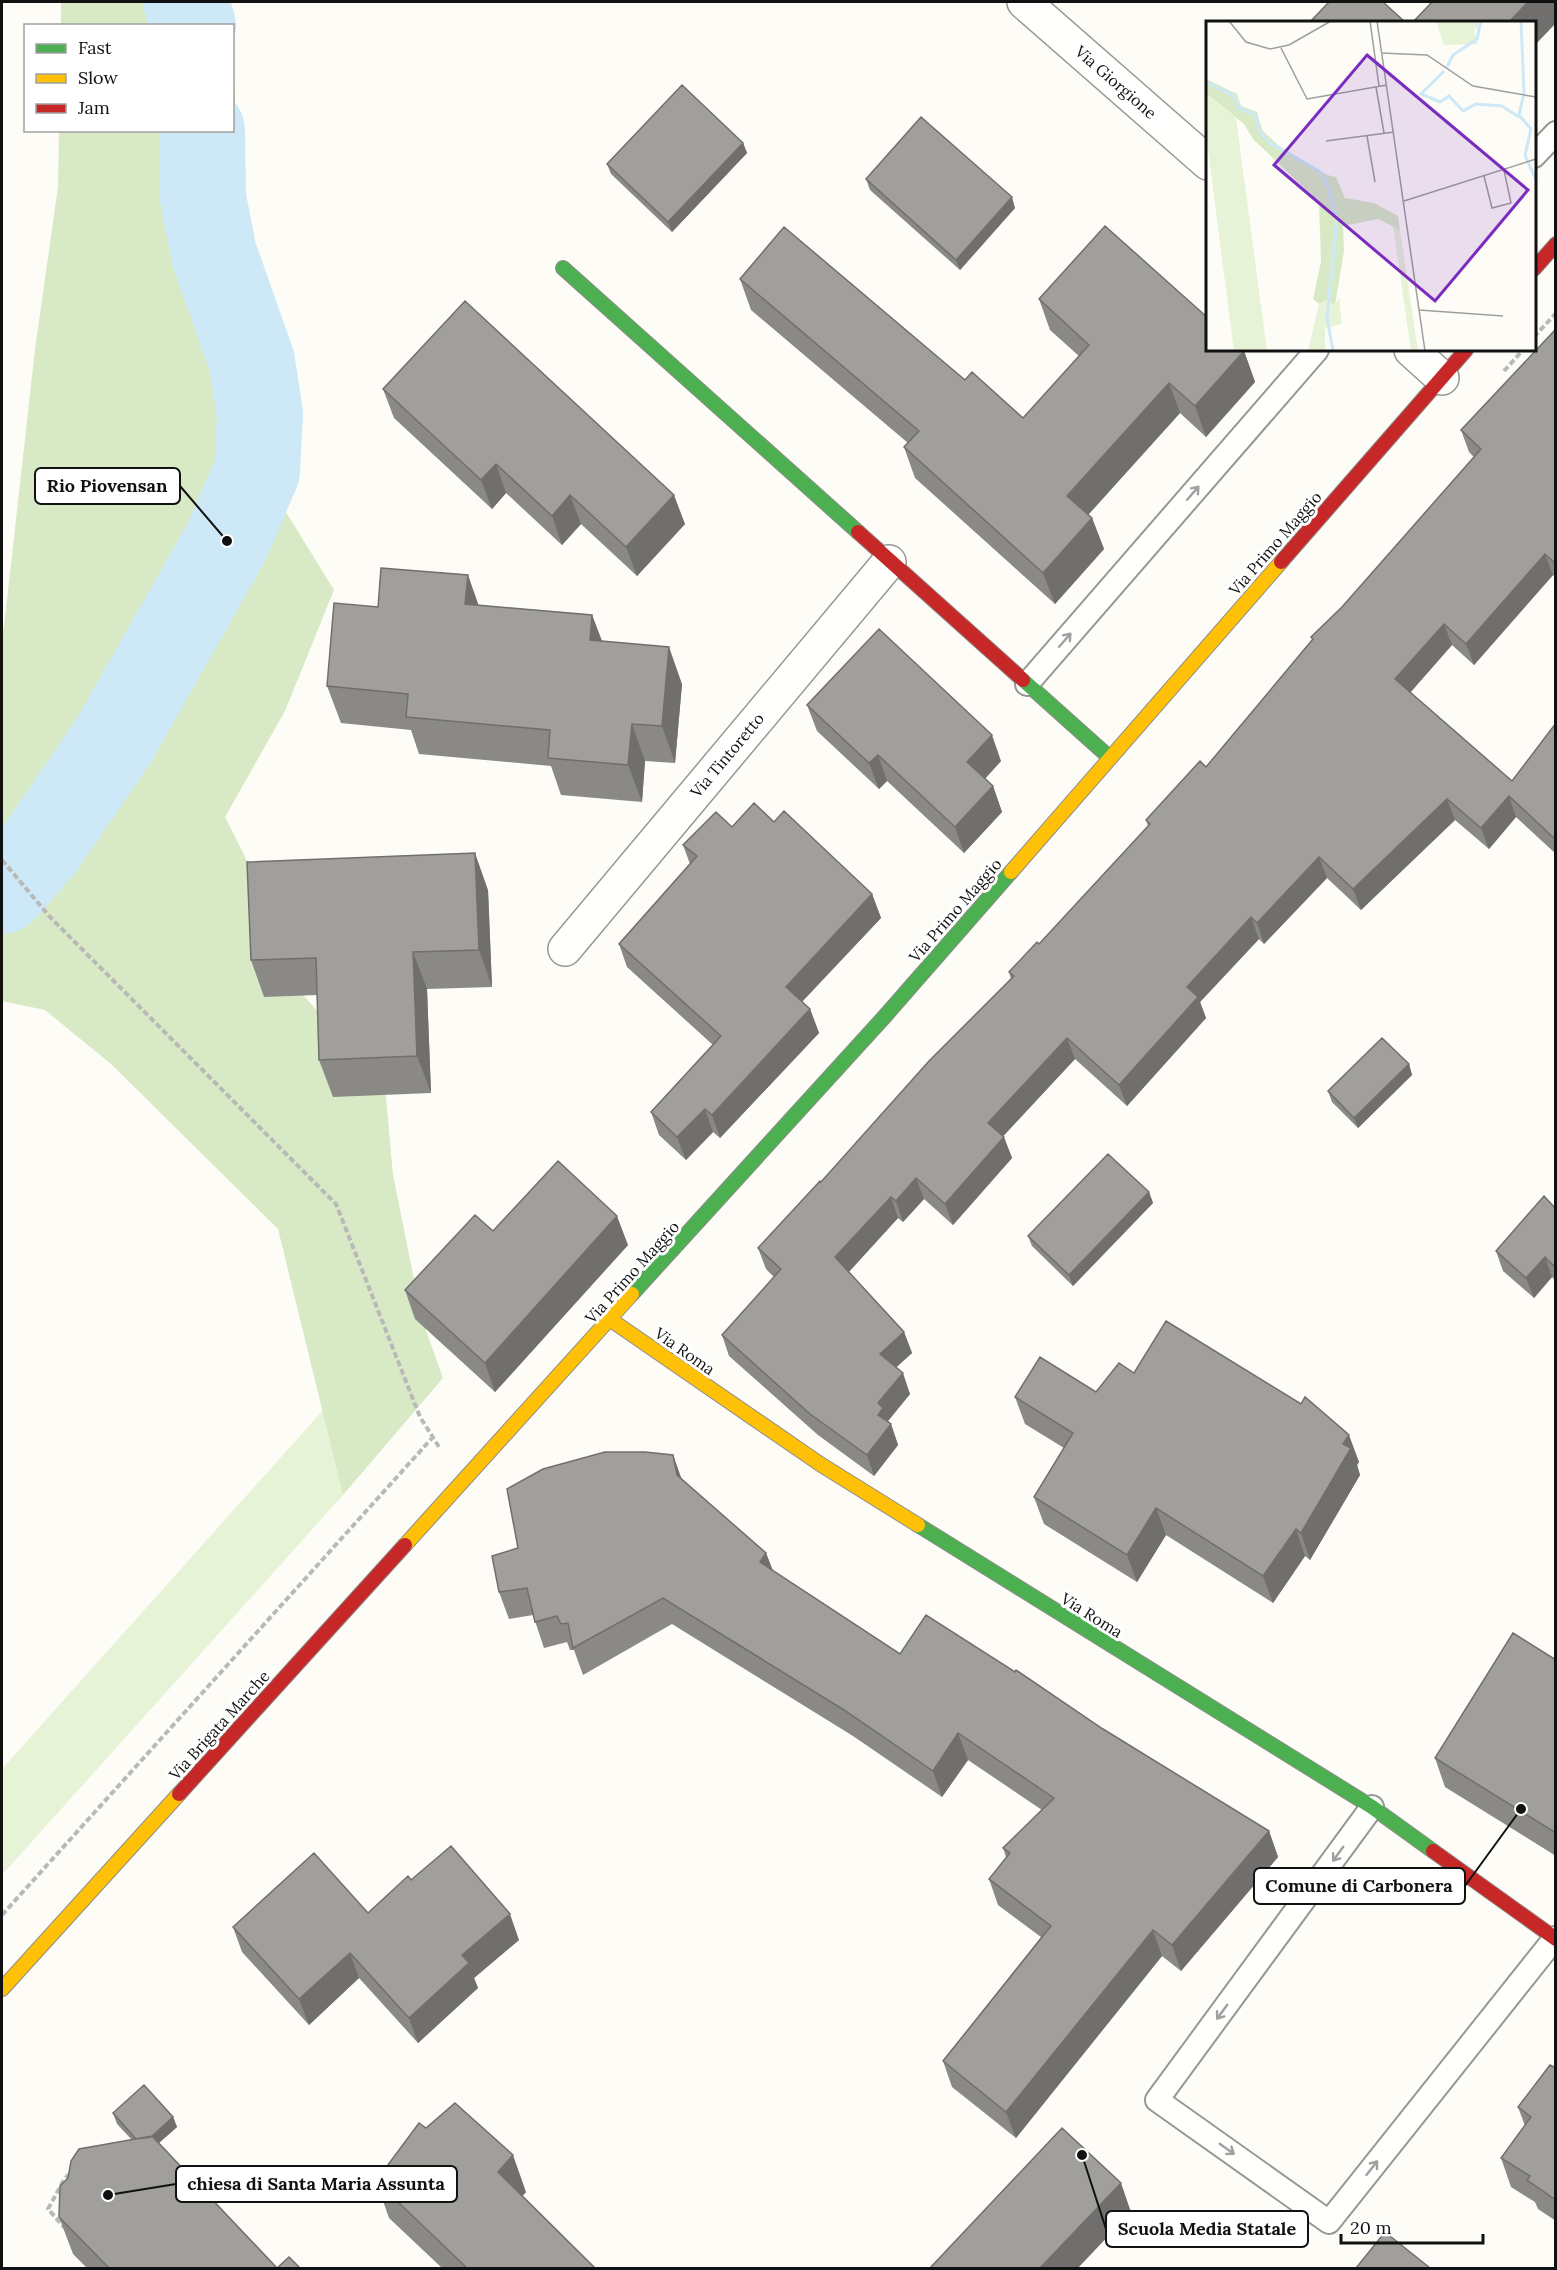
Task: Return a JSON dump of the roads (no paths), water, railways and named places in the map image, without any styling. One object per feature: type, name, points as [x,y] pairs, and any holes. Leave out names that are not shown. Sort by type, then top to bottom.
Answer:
[{"type":"street","name":"Via Giorgione","points":[[1024,2],[1206,161]]},
{"type":"street","points":[[1536,266],[1556,244]]},
{"type":"street","points":[[563,268],[1109,757]]},
{"type":"street","points":[[1412,351],[1442,378]]},
{"type":"street","name":"Via Primo Maggio","points":[[462,1484],[886,1015],[1465,351]]},
{"type":"street","name":"Via Tintoretto","points":[[565,949],[889,562]]},
{"type":"street","name":"Via Roma","points":[[611,1320],[830,1471],[1372,1807],[1555,1939]]},
{"type":"street","name":"Via Brigata Marche","points":[[2,1989],[462,1484]]},
{"type":"lane","points":[[1536,154],[1556,133]]},
{"type":"lane","points":[[1027,684],[1316,351]]},
{"type":"lane","points":[[1372,1807],[1157,2100],[1329,2222],[1555,1939]]},
{"type":"waterway","points":[[186,2],[192,24]]},
{"type":"waterway","points":[[2,891],[41,847],[114,740],[227,541],[257,471],[260,414],[252,362],[214,254],[203,198],[202,132]]},
{"type":"place","name":"Rio Piovensan","points":[[227,541]]},
{"type":"place","name":"Comune di Carbonera","points":[[1521,1809]]},
{"type":"place","name":"Scuola Media Statale","points":[[1082,2155]]},
{"type":"place","name":"chiesa di Santa Maria Assunta","points":[[108,2195]]}]
